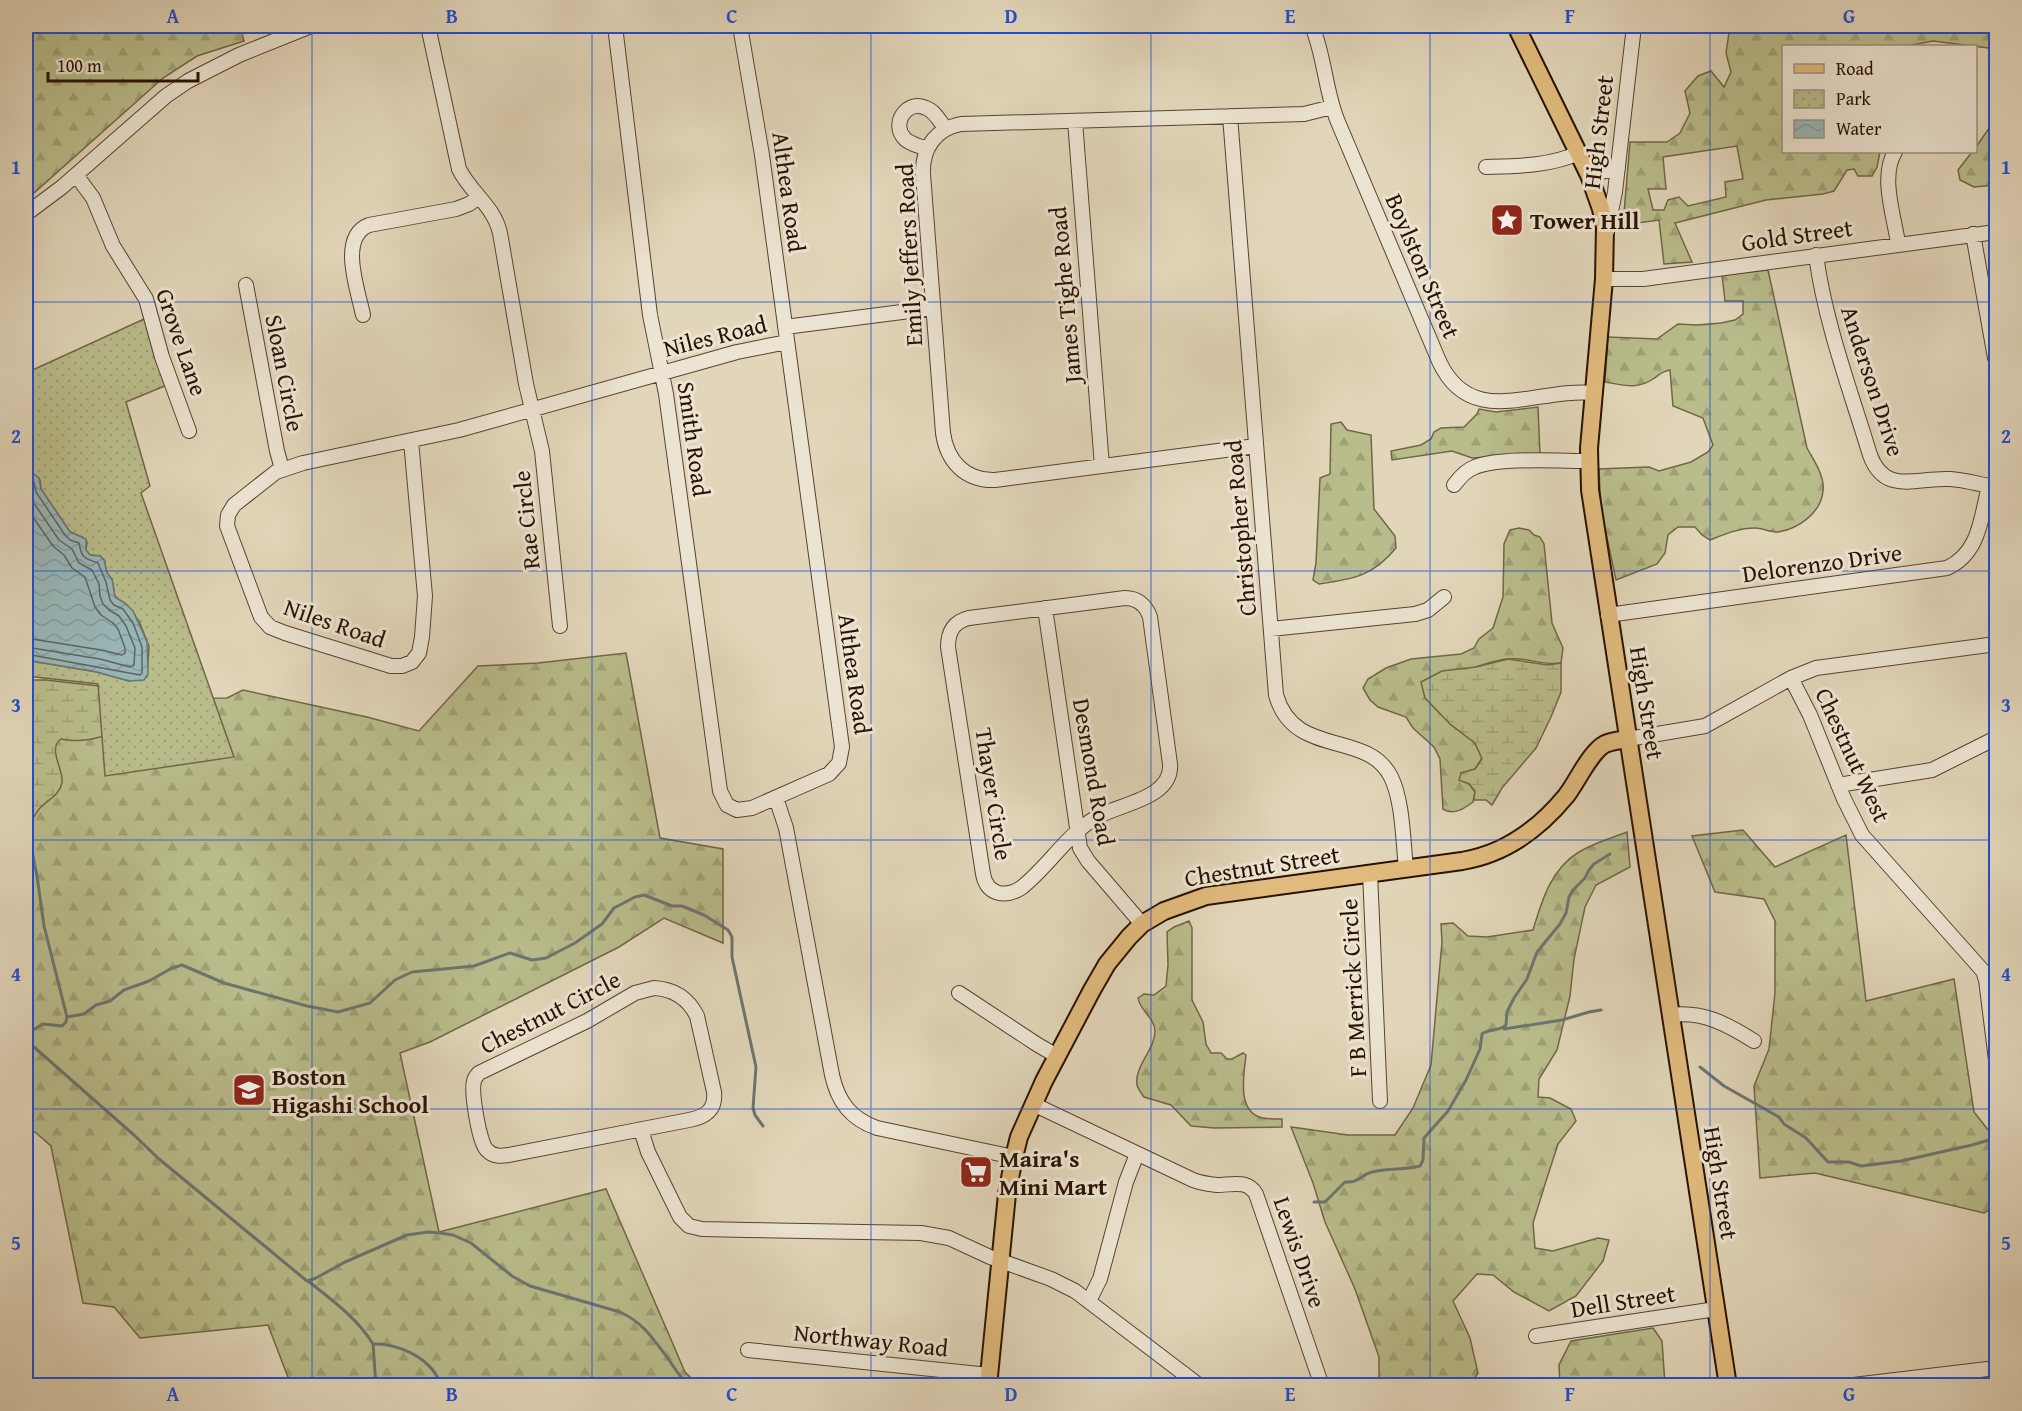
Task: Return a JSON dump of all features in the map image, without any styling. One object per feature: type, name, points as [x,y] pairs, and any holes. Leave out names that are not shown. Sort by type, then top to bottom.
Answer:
[{"type":"main road","points":[[1516,26],[1589,175],[1601,209],[1606,237]]},
{"type":"main road","name":"High Street","points":[[1606,237],[1589,461],[1592,500],[1728,1386]]},
{"type":"main road","name":"Chestnut Street","points":[[988,1380],[1008,1184],[1014,1157],[1033,1104],[1057,1056],[1107,964],[1129,937],[1142,924],[1170,908],[1206,896],[1478,858],[1509,846],[1533,830],[1549,815],[1600,748],[1610,742],[1628,739]]},
{"type":"street","points":[[26,214],[76,175],[166,96],[188,81],[239,55],[311,26]]},
{"type":"street","name":"Rae Circle","points":[[428,26],[456,161],[462,176],[492,211],[499,227],[532,411],[542,452],[560,626]]},
{"type":"street","name":"Smith Road","points":[[615,26],[648,295],[668,413],[720,791],[724,803],[737,810],[752,808],[776,798]]},
{"type":"street","name":"Althea Road","points":[[740,26],[760,145],[843,747],[841,759],[833,771],[776,798]]},
{"type":"street","name":"Boylston Street","points":[[1311,26],[1322,53],[1332,107],[1438,361],[1450,381],[1466,394],[1486,401],[1569,392],[1594,393]]},
{"type":"street","name":"High Street","points":[[1606,237],[1618,168],[1634,26]]},
{"type":"street","points":[[927,149],[908,141],[902,135],[899,125],[905,112],[916,106],[926,107],[946,129],[967,124],[1304,114],[1332,107]]},
{"type":"street","name":"Christopher Road","points":[[1230,116],[1276,695],[1280,708],[1295,727],[1306,734],[1354,749],[1373,758],[1384,767],[1391,778],[1398,805],[1406,868]]},
{"type":"street","name":"James Tighe Road","points":[[1075,121],[1102,465]]},
{"type":"street","name":"Emily Jeffers Road","points":[[946,129],[933,139],[927,149],[923,174],[944,440],[951,459],[960,469],[977,478],[989,480],[1256,446]]},
{"type":"street","points":[[1486,167],[1541,165],[1579,153]]},
{"type":"street","points":[[1894,153],[1888,175],[1898,243]]},
{"type":"street","points":[[1589,175],[1618,168]]},
{"type":"street","name":"Grove Lane","points":[[76,175],[93,198],[113,246],[146,299],[162,357],[189,431]]},
{"type":"street","points":[[363,315],[352,253],[352,242],[357,233],[373,224],[456,209],[470,204],[479,197]]},
{"type":"street","name":"Gold Street","points":[[1604,279],[1643,279],[1996,231]]},
{"type":"street","points":[[1973,234],[1995,358]]},
{"type":"street","name":"Anderson Drive","points":[[1816,255],[1830,324],[1877,471],[1896,482],[1951,479],[1993,487]]},
{"type":"street","name":"Sloan Circle","points":[[246,285],[282,469]]},
{"type":"street","name":"Niles Road","points":[[785,327],[933,308]]},
{"type":"street","name":"Niles Road","points":[[411,441],[424,612],[419,653],[412,662],[402,666],[384,664],[270,627],[261,617],[230,538],[227,520],[231,510],[238,502],[282,469],[411,441],[532,411],[661,372],[737,352],[787,342]]},
{"type":"street","points":[[1454,485],[1467,471],[1485,464],[1521,461],[1589,461]]},
{"type":"street","name":"Delorenzo Drive","points":[[1608,615],[1947,568],[1964,558],[1976,539],[1993,487]]},
{"type":"street","points":[[1271,629],[1415,614],[1428,610],[1444,597]]},
{"type":"street","name":"Thayer Circle","points":[[1130,598],[1146,608],[1151,622],[1170,764],[1169,779],[1155,792],[1097,817],[1077,832],[1027,884],[1017,891],[1009,894],[996,893],[986,884],[948,637],[955,624],[964,619],[1045,608],[1130,598]]},
{"type":"street","name":"Desmond Road","points":[[1045,608],[1080,848],[1084,857],[1142,924]]},
{"type":"street","name":"Chestnut West","points":[[1628,739],[1705,726],[1791,678],[1824,667],[1996,644]]},
{"type":"street","name":"Chestnut West","points":[[1791,678],[1810,715],[1838,785],[1862,835],[1983,971],[1996,1060]]},
{"type":"street","points":[[1838,785],[1932,770],[1996,738]]},
{"type":"street","points":[[776,798],[786,828],[832,1075],[844,1106],[857,1119],[877,1128],[1014,1157]]},
{"type":"street","name":"F B Merrick Circle","points":[[1370,873],[1380,1101]]},
{"type":"street","name":"Chestnut Circle","points":[[654,988],[666,989],[687,1000],[697,1016],[715,1100],[710,1110],[699,1118],[641,1130],[509,1155],[495,1155],[487,1151],[481,1140],[474,1080],[483,1070],[587,1021],[635,993],[654,988]]},
{"type":"street","points":[[959,993],[1038,1046],[1057,1056]]},
{"type":"street","points":[[1671,1015],[1692,1014],[1708,1017],[1754,1041]]},
{"type":"street","name":"Lewis Drive","points":[[1033,1104],[1193,1180],[1216,1185],[1243,1184],[1254,1191],[1322,1386]]},
{"type":"street","points":[[641,1130],[648,1152],[685,1224],[693,1227],[928,1233],[949,1238],[1060,1282],[1089,1301],[1200,1386]]},
{"type":"street","points":[[1089,1301],[1100,1279],[1126,1182],[1137,1154]]},
{"type":"street","name":"Dell Street","points":[[1536,1336],[1716,1309]]},
{"type":"street","name":"Northway Road","points":[[748,1350],[988,1380]]},
{"type":"street","points":[[1845,1386],[1996,1368]]},
{"type":"green space","points":[[26,26],[240,26],[244,41],[197,56],[163,78],[26,200]]},
{"type":"green space","points":[[1730,26],[1996,26],[1996,49],[1933,41],[1912,45],[1782,45],[1782,153],[1880,153],[1877,167],[1872,176],[1858,176],[1854,169],[1847,170],[1834,191],[1766,200],[1675,223],[1692,262],[1664,264],[1659,220],[1623,225],[1630,142],[1667,142],[1680,133],[1690,113],[1685,91],[1698,76],[1711,71],[1724,87],[1731,72],[1726,53]],"holes":[[[1737,146],[1743,179],[1725,182],[1726,197],[1688,206],[1679,197],[1668,200],[1664,210],[1653,210],[1648,189],[1666,189],[1663,157]]]},
{"type":"green space","points":[[1996,121],[1996,185],[1974,187],[1960,180],[1958,170],[1971,153],[1977,153],[1977,146]]},
{"type":"green space","points":[[1768,270],[1807,448],[1822,480],[1823,491],[1818,506],[1800,524],[1778,532],[1749,528],[1710,540],[1695,527],[1678,527],[1668,535],[1665,553],[1657,564],[1616,580],[1601,510],[1599,469],[1649,467],[1659,471],[1691,462],[1708,452],[1713,445],[1703,418],[1673,406],[1670,370],[1641,385],[1630,386],[1605,382],[1608,337],[1657,339],[1678,324],[1697,325],[1735,320],[1743,314],[1743,301],[1725,301],[1722,275]]},
{"type":"green space","points":[[144,319],[167,385],[126,402],[150,486],[141,493],[234,757],[105,776],[98,684],[26,676],[26,660],[97,672],[129,681],[147,677],[149,646],[139,621],[126,604],[115,597],[112,579],[107,573],[104,560],[100,556],[90,555],[86,550],[87,542],[70,532],[41,489],[40,480],[26,468],[26,373]]},
{"type":"green space","points":[[1538,407],[1540,454],[1472,458],[1452,451],[1392,460],[1391,451],[1421,445],[1431,439],[1434,432],[1441,428],[1464,427],[1479,409],[1496,412]]},
{"type":"green space","points":[[1341,422],[1347,430],[1371,435],[1374,509],[1395,536],[1396,548],[1379,565],[1362,575],[1319,584],[1313,580],[1316,563],[1320,478],[1330,474],[1331,424]]},
{"type":"green space","points":[[1519,528],[1529,530],[1540,537],[1544,544],[1552,623],[1563,648],[1561,663],[1509,659],[1476,667],[1450,724],[1475,743],[1482,758],[1475,769],[1461,773],[1475,792],[1473,802],[1451,812],[1443,809],[1440,759],[1434,747],[1413,728],[1406,717],[1378,707],[1370,700],[1363,688],[1368,679],[1386,668],[1411,659],[1461,654],[1474,648],[1479,639],[1493,628],[1503,597],[1504,544],[1510,530]]},
{"type":"green space","points":[[626,653],[660,838],[723,849],[723,943],[664,918],[619,947],[430,1042],[400,1053],[439,1232],[606,1189],[685,1372],[698,1385],[291,1385],[268,1325],[140,1338],[114,1307],[83,1303],[51,1146],[35,1132],[26,1135],[26,699],[227,698],[243,690],[367,717],[419,731],[478,666],[538,663]]},
{"type":"green space","points":[[1508,659],[1548,665],[1561,663],[1561,692],[1536,748],[1502,788],[1492,805],[1486,800],[1474,800],[1475,791],[1469,784],[1459,780],[1461,773],[1475,769],[1482,759],[1475,743],[1450,724],[1425,698],[1421,682],[1442,671],[1476,667]]},
{"type":"green space","points":[[26,680],[108,687],[114,733],[88,740],[61,739],[57,743],[56,754],[62,778],[61,787],[43,805],[30,824],[26,825]]},
{"type":"green space","points":[[1743,830],[1775,867],[1846,835],[1866,1001],[1954,979],[1974,1112],[1996,1140],[1996,1206],[1984,1213],[1815,1173],[1760,1178],[1754,1086],[1769,1049],[1775,993],[1775,921],[1764,899],[1715,892],[1692,836]]},
{"type":"green space","points":[[1627,832],[1630,867],[1596,885],[1585,907],[1574,959],[1570,996],[1557,1050],[1539,1079],[1538,1097],[1550,1098],[1571,1109],[1576,1121],[1558,1144],[1546,1181],[1533,1223],[1535,1248],[1553,1251],[1598,1238],[1609,1240],[1603,1261],[1576,1296],[1549,1311],[1514,1292],[1493,1275],[1477,1274],[1453,1301],[1470,1338],[1478,1373],[1470,1385],[1379,1385],[1379,1357],[1355,1289],[1325,1222],[1313,1183],[1291,1127],[1348,1135],[1395,1135],[1413,1108],[1431,1065],[1442,942],[1441,924],[1453,923],[1468,936],[1487,937],[1533,930],[1544,897],[1561,867],[1584,849]]},
{"type":"green space","points":[[1189,921],[1192,928],[1192,1000],[1203,1022],[1206,1044],[1211,1053],[1221,1053],[1227,1059],[1243,1053],[1246,1055],[1243,1082],[1245,1101],[1249,1109],[1254,1115],[1263,1118],[1282,1119],[1282,1127],[1191,1126],[1171,1105],[1144,1097],[1138,1087],[1139,1071],[1152,1045],[1155,1031],[1153,1022],[1139,1003],[1138,998],[1144,994],[1154,995],[1166,986],[1167,932]]},
{"type":"green space","points":[[1653,1328],[1662,1341],[1665,1385],[1560,1385],[1559,1365],[1571,1341]]},
{"type":"water","points":[[26,468],[39,478],[41,489],[70,532],[86,539],[86,550],[90,555],[100,556],[104,560],[107,573],[112,579],[115,597],[133,611],[147,642],[148,674],[144,680],[129,681],[97,672],[26,660]]},
{"type":"waterway","points":[[26,822],[44,926],[67,1017],[62,1026],[43,1024],[26,1034]]},
{"type":"waterway","points":[[1314,1202],[1325,1202],[1345,1182],[1357,1180],[1368,1173],[1420,1166],[1423,1160],[1424,1138],[1448,1111],[1466,1080],[1480,1049],[1482,1034],[1506,1025],[1507,1012],[1527,979],[1537,952],[1566,913],[1573,890],[1594,864],[1610,854]]},
{"type":"waterway","points":[[67,1017],[84,1014],[96,1005],[110,1001],[124,990],[182,965],[224,983],[307,1006],[338,1012],[370,1003],[395,980],[412,972],[474,966],[510,953],[532,960],[546,958],[575,943],[602,924],[614,908],[644,895],[704,915],[728,930],[732,937],[732,957],[756,1067],[753,1108],[763,1126]]},
{"type":"waterway","points":[[1504,1029],[1562,1020],[1601,1010]]},
{"type":"waterway","points":[[26,1040],[159,1159],[307,1281],[407,1235],[428,1232],[453,1235],[471,1243],[512,1276],[530,1286],[620,1312],[636,1321],[690,1386]]},
{"type":"waterway","points":[[1700,1067],[1724,1086],[1779,1117],[1784,1124],[1806,1138],[1828,1162],[1849,1162],[1861,1166],[1901,1161],[1996,1138]]},
{"type":"waterway","points":[[308,1281],[352,1318],[373,1344],[395,1347],[424,1361],[443,1386]]},
{"type":"waterway","points":[[373,1344],[376,1386]]},
{"type":"place","name":"Tower Hill","points":[[1507,220]]},
{"type":"place","name":"Boston Higashi School","points":[[249,1090]]},
{"type":"place","name":"Maira's Mini Mart","points":[[976,1172]]}]
